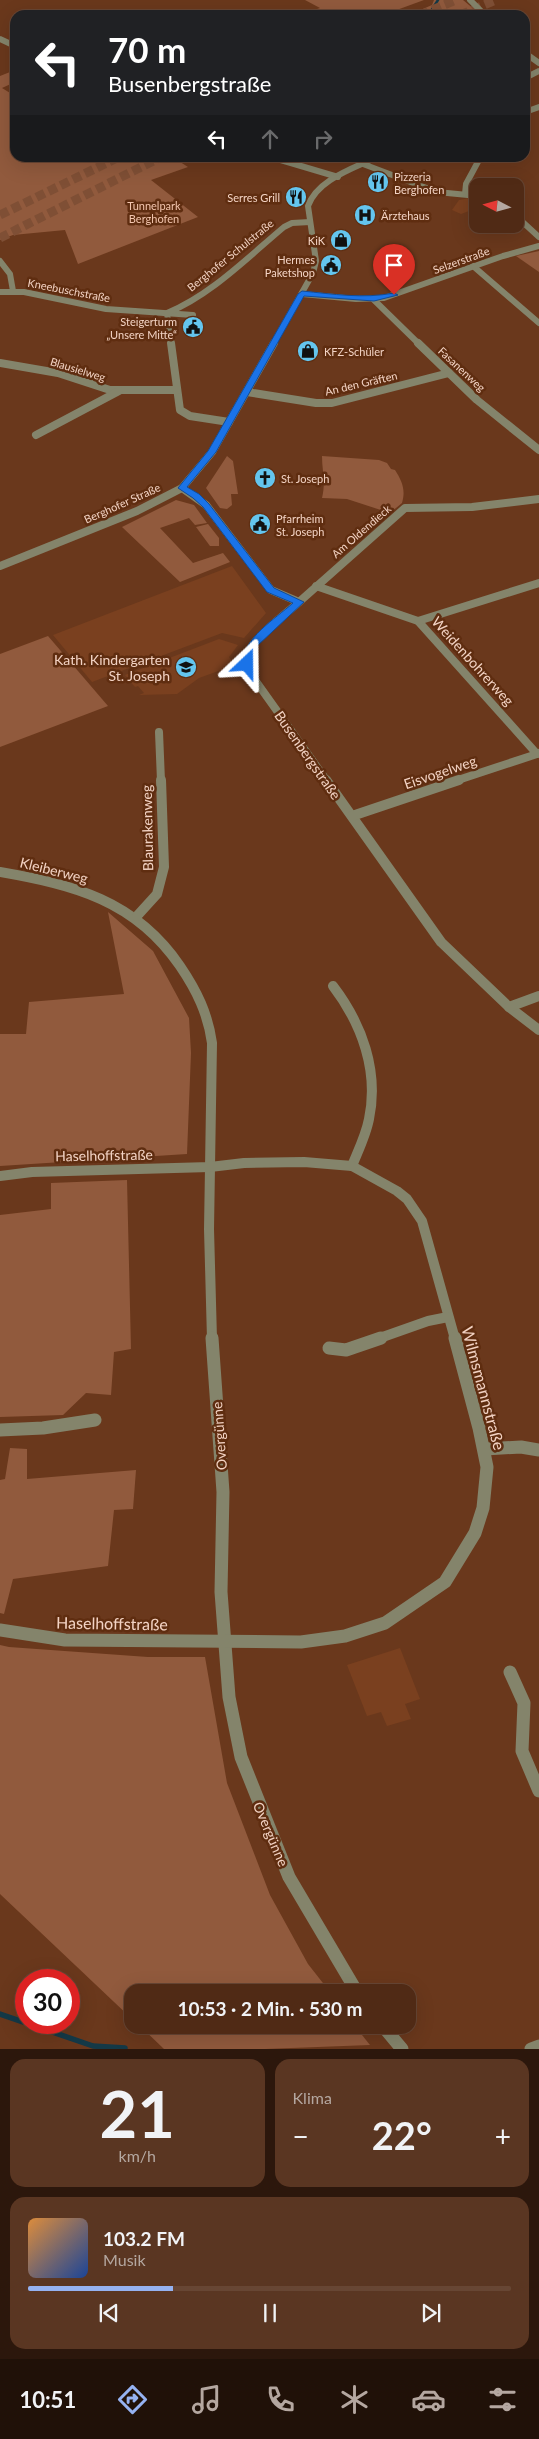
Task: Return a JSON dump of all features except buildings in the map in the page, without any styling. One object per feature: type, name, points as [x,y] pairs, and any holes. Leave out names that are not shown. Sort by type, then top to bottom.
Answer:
[{"type":"street","points":[[470,0],[480,10]]},
{"type":"street","points":[[287,162],[338,177]]},
{"type":"street","name":"Berghofer Straße","points":[[0,566],[137,511],[182,488],[206,462],[316,267],[308,206],[310,198],[338,177],[367,162]]},
{"type":"street","points":[[465,194],[466,184],[478,162]]},
{"type":"street","points":[[363,164],[432,190],[469,195]]},
{"type":"street","name":"Berghofer Schulstraße","points":[[167,313],[179,308],[211,286],[284,227],[292,223],[310,222]]},
{"type":"street","points":[[524,223],[539,237]]},
{"type":"street","name":"Selzerstraße","points":[[302,294],[374,299],[394,295],[473,266],[539,246]]},
{"type":"street","points":[[0,261],[10,274],[12,291]]},
{"type":"street","points":[[473,266],[539,323]]},
{"type":"street","name":"Kneebuschstraße","points":[[0,292],[40,293],[92,307],[193,315]]},
{"type":"street","name":"Fasanenweg","points":[[374,299],[449,373],[539,450]]},
{"type":"street","points":[[167,313],[180,410],[184,414],[229,422]]},
{"type":"street","name":"Blausielweg","points":[[0,363],[58,373],[101,388],[119,391],[177,390]]},
{"type":"street","name":"An den Gräften","points":[[247,392],[316,404],[332,403],[449,373]]},
{"type":"street","name":"Blausielweg","points":[[36,435],[79,414],[119,391]]},
{"type":"street","points":[[182,488],[196,496],[206,505],[271,590],[299,602]]},
{"type":"street","name":"Am Oldendieck","points":[[299,602],[405,508],[489,506],[539,499]]},
{"type":"street","points":[[418,621],[539,583]]},
{"type":"street","name":"Weidenbohrerweg","points":[[316,586],[418,621],[538,753]]},
{"type":"street","name":"Busenbergstraße","points":[[299,602],[252,646],[247,655],[247,664],[258,684],[441,942],[509,1007],[539,1030]]},
{"type":"street","name":"Blaurakenweg","points":[[137,916],[157,894],[164,868],[159,732]]},
{"type":"street","name":"Eisvogelweg","points":[[352,816],[538,753]]},
{"type":"street","name":"Kleiberweg","points":[[0,872],[34,878],[100,897]]},
{"type":"street","name":"Overgünne","points":[[100,897],[137,916],[173,952],[200,995],[208,1016],[212,1043],[210,1167],[211,1330],[223,1492],[221,1592],[229,1697],[241,1757],[252,1789],[289,1877],[352,1984]]},
{"type":"street","points":[[333,986],[347,1003],[360,1027],[367,1052],[372,1096],[369,1118],[352,1166]]},
{"type":"street","points":[[509,1007],[539,996]]},
{"type":"street","name":"Wilmsmannstraße","points":[[210,1167],[244,1163],[304,1162],[352,1166],[397,1191],[415,1210],[427,1236],[485,1449],[487,1467],[483,1508],[475,1533],[445,1582],[434,1592],[385,1623],[345,1636],[301,1642],[225,1640]]},
{"type":"street","name":"Haselhoffstraße","points":[[0,1176],[32,1172],[210,1167]]},
{"type":"street","name":"Wilmsmannstraße","points":[[329,1348],[346,1350],[428,1321],[448,1317]]},
{"type":"street","points":[[0,1430],[43,1428],[95,1420]]},
{"type":"street","points":[[485,1449],[520,1447],[539,1450]]},
{"type":"street","name":"Haselhoffstraße","points":[[0,1630],[65,1640],[225,1640]]},
{"type":"street","points":[[510,1672],[524,1704],[522,1751],[539,1791]]},
{"type":"street","points":[[390,2034],[402,2049]]},
{"type":"street","points":[[531,2049],[539,2046]]},
{"type":"shaded area","points":[[469,198],[469,211],[461,214],[452,210],[459,200]]},
{"type":"shaded area","points":[[232,566],[266,613],[244,638],[222,633],[92,682],[53,635]]},
{"type":"shaded area","name":"Kath. Kindergarten St. Joseph","points":[[219,639],[238,645],[229,657],[235,665],[199,678],[177,694],[139,695],[144,693],[138,686],[135,687],[125,675]]},
{"type":"shaded area","points":[[400,1648],[420,1699],[405,1704],[411,1719],[387,1726],[381,1712],[367,1716],[347,1665]]},
{"type":"green space","points":[[305,0],[424,0],[397,10],[314,10],[320,8]]},
{"type":"green space","points":[[434,0],[463,0],[475,10],[420,10],[432,5]]},
{"type":"green space","name":"Tunnelpark Berghofen","points":[[10,72],[10,84],[2,88],[10,93],[10,162],[180,162],[188,167],[151,180],[198,217],[78,264],[65,230],[13,235],[0,240],[0,76]]},
{"type":"green space","points":[[539,251],[539,272],[516,256]]},
{"type":"green space","points":[[227,456],[233,461],[238,494],[231,494],[232,505],[227,509],[220,508],[206,488]]},
{"type":"green space","points":[[322,456],[379,460],[387,463],[391,469],[395,470],[401,482],[404,494],[402,503],[390,513],[347,499],[322,498],[324,482]]},
{"type":"green space","points":[[176,500],[194,505],[207,523],[195,525],[189,518],[160,528],[193,563],[223,553],[230,562],[180,582],[122,527]]},
{"type":"green space","points":[[208,524],[219,538],[219,546],[210,546],[196,527]]},
{"type":"green space","points":[[48,636],[108,706],[0,747],[0,654]]},
{"type":"green space","points":[[108,912],[153,951],[189,1018],[191,1053],[187,1154],[0,1166],[0,1034],[26,1034],[29,1002],[124,994]]},
{"type":"green space","points":[[127,1180],[131,1349],[114,1352],[111,1395],[86,1393],[63,1415],[0,1417],[0,1215],[51,1209],[51,1183]]},
{"type":"green space","points":[[10,1448],[27,1449],[27,1479],[136,1470],[133,1509],[114,1510],[108,1566],[13,1579],[4,1614],[0,1613],[0,1480],[5,1479]]},
{"type":"green space","points":[[0,1645],[148,1657],[205,1657],[227,1783],[270,1895],[308,1964],[324,1984],[124,1984],[124,2011],[0,1894]]},
{"type":"green space","points":[[148,2034],[361,2034],[370,2045],[265,2049],[164,2049]]},
{"type":"waterway","points":[[432,10],[438,0]]},
{"type":"waterway","points":[[0,2014],[93,2046],[125,2048]]},
{"type":"tunnel","points":[[432,10],[456,0]]},
{"type":"tunnel","points":[[472,10],[496,0]]},
{"type":"tunnel","points":[[0,215],[109,162]]},
{"type":"tunnel","points":[[0,238],[151,162]]},
{"type":"place","name":"Pizzeria Berghofen","points":[[378,182]]},
{"type":"place","name":"Serres Grill","points":[[296,197]]},
{"type":"place","name":"Ärztehaus","points":[[365,215]]},
{"type":"place","name":"KiK","points":[[341,240]]},
{"type":"place","name":"Hermes Paketshop","points":[[331,265]]},
{"type":"place","name":"Steigerturm „Unsere Mitte“","points":[[193,327]]},
{"type":"place","name":"KFZ-Schüler","points":[[308,351]]},
{"type":"place","name":"St. Joseph","points":[[265,478]]},
{"type":"place","name":"Pfarrheim St. Joseph","points":[[260,524]]},
{"type":"place","name":"Kath. Kindergarten St. Joseph","points":[[186,667]]},
{"type":"route","points":[[247,664],[247,655],[252,646],[299,602],[271,590],[206,505],[196,496],[182,488],[206,462],[302,294],[356,299],[384,298],[394,295]]}]
